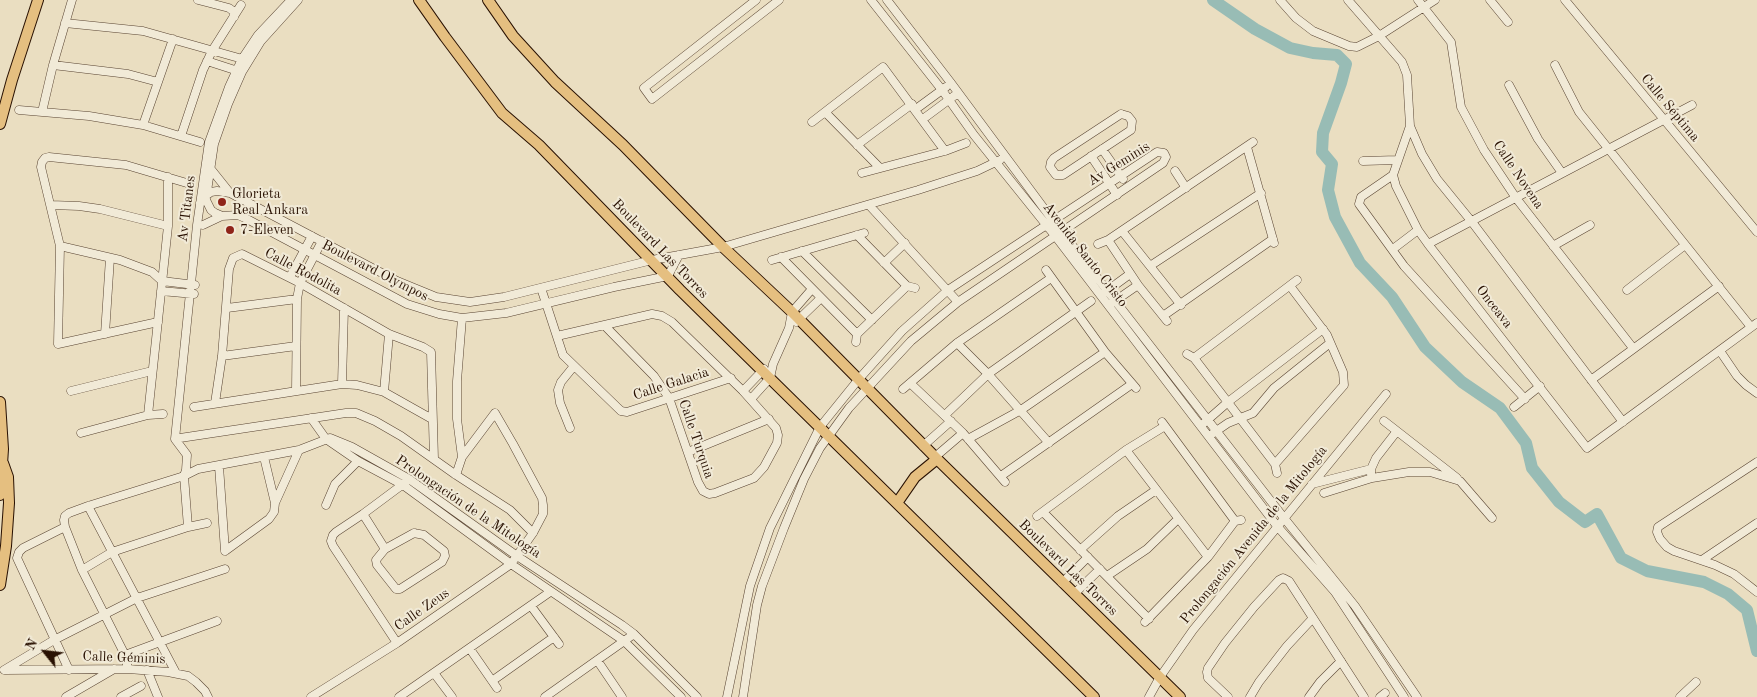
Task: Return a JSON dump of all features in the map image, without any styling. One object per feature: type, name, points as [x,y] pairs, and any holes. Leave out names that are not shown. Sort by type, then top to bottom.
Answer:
[{"type":"main road","points":[[0,124],[38,0]]},
{"type":"main road","name":"Boulevard Las Torres","points":[[419,0],[502,113],[540,146],[680,290],[1094,697]]},
{"type":"main road","name":"Boulevard Las Torres","points":[[488,0],[513,36],[554,82],[623,144],[723,247],[795,316],[923,446],[1180,697]]},
{"type":"main road","points":[[0,402],[3,463],[0,494]]},
{"type":"main road","points":[[897,503],[915,476],[936,458]]},
{"type":"main road","points":[[0,585],[6,546],[9,503],[8,477],[3,463]]},
{"type":"street","points":[[42,112],[53,65],[72,0]]},
{"type":"street","points":[[198,0],[228,8],[233,11],[234,16]]},
{"type":"street","name":"Av Titanes","points":[[194,285],[205,198],[209,142],[239,71],[258,35],[291,0]]},
{"type":"street","name":"Av Titanes","points":[[245,60],[298,0]]},
{"type":"street","points":[[756,0],[644,88],[652,99],[779,0]]},
{"type":"street","name":"Avenida Santo Cristo","points":[[870,0],[942,90],[996,163],[1059,235],[1355,606],[1417,697]]},
{"type":"street","name":"Avenida Santo Cristo","points":[[887,0],[1005,156],[1050,224]]},
{"type":"street","points":[[1280,0],[1296,18],[1313,31],[1357,47],[1379,36],[1435,0]]},
{"type":"street","points":[[1348,0],[1406,69],[1410,126],[1422,154],[1437,179],[1472,222],[1623,422],[1754,325],[1719,286],[1575,106],[1555,65]]},
{"type":"street","name":"Calle Novena","points":[[1418,0],[1453,46],[1461,107],[1484,150],[1516,198],[1633,348]]},
{"type":"street","points":[[1490,0],[1508,22]]},
{"type":"street","name":"Calle Séptima","points":[[1565,0],[1757,232]]},
{"type":"street","points":[[181,136],[198,80],[212,51],[242,5]]},
{"type":"street","points":[[65,23],[143,31],[245,60]]},
{"type":"street","points":[[143,125],[173,39]]},
{"type":"street","points":[[208,61],[239,71]]},
{"type":"street","points":[[53,65],[128,74],[158,82]]},
{"type":"street","points":[[812,122],[883,67],[914,106],[945,151]]},
{"type":"street","name":"Av Titanes","points":[[179,441],[193,294],[205,198],[214,144],[239,71]]},
{"type":"street","points":[[857,145],[951,83]]},
{"type":"street","points":[[1509,85],[1538,139],[1562,173]]},
{"type":"street","points":[[923,119],[958,93]]},
{"type":"street","points":[[1428,244],[1662,119],[1692,105]]},
{"type":"street","points":[[19,110],[89,116],[143,125],[200,142]]},
{"type":"street","points":[[825,112],[880,168]]},
{"type":"street","points":[[1125,114],[1128,116],[1132,121],[1131,130],[1102,149],[1063,175],[1056,174],[1050,167],[1054,158],[1118,115],[1125,114]]},
{"type":"street","points":[[1410,126],[1393,175],[1361,197],[1359,204],[1404,266],[1525,399]]},
{"type":"street","points":[[862,173],[945,151],[966,143]]},
{"type":"street","points":[[1098,244],[1122,231],[1250,145],[1274,241],[1181,305],[1165,319],[1130,274],[1108,240]]},
{"type":"street","points":[[1102,149],[1128,187]]},
{"type":"street","name":"Av Geminis","points":[[727,697],[744,611],[770,528],[820,427],[858,380],[902,331],[948,290],[1157,152],[1165,155],[1166,160],[1163,163],[958,302],[911,341],[849,408],[820,448],[804,480],[762,586],[757,605],[743,697]]},
{"type":"street","name":"Boulevard Olympos","points":[[205,198],[217,191],[230,193],[397,281],[436,297],[462,302],[504,297],[652,260],[723,247],[869,205],[996,163],[1005,156]]},
{"type":"street","points":[[1091,156],[1117,195]]},
{"type":"street","points":[[158,322],[58,344],[60,246],[41,167],[42,162],[45,158],[58,158],[126,165],[190,184]]},
{"type":"street","points":[[1363,161],[1397,160]]},
{"type":"street","points":[[210,168],[230,193]]},
{"type":"street","points":[[1175,171],[1186,188]]},
{"type":"street","name":"Onceava","points":[[1393,175],[1418,230],[1587,448],[1623,422]]},
{"type":"street","points":[[148,415],[168,226],[168,177]]},
{"type":"street","points":[[205,198],[210,199],[217,191]]},
{"type":"street","points":[[1150,266],[1261,193]]},
{"type":"street","points":[[205,198],[215,213],[222,216]]},
{"type":"street","points":[[51,205],[100,209],[168,226]]},
{"type":"street","points":[[247,218],[254,205]]},
{"type":"street","points":[[869,205],[958,302]]},
{"type":"street","name":"Boulevard Olympos","points":[[202,225],[222,216],[232,214],[247,218],[393,296],[424,310],[462,318],[506,313],[668,276]]},
{"type":"street","points":[[1553,246],[1590,224]]},
{"type":"street","points":[[1393,249],[1418,230]]},
{"type":"street","points":[[1122,231],[1181,305]]},
{"type":"street","points":[[772,260],[861,234],[884,263],[907,286],[915,288]]},
{"type":"street","points":[[290,278],[312,236]]},
{"type":"street","points":[[296,391],[297,299],[300,282],[322,241]]},
{"type":"street","points":[[884,263],[905,243]]},
{"type":"street","points":[[1627,290],[1685,244]]},
{"type":"street","points":[[60,246],[110,258],[152,272],[162,281],[194,285]]},
{"type":"street","points":[[802,251],[872,320]]},
{"type":"street","name":"Calle Rodolita","points":[[216,403],[230,270],[233,258],[242,254],[300,282],[389,334],[431,352],[434,459]]},
{"type":"street","points":[[668,276],[679,255]]},
{"type":"street","points":[[781,257],[857,334]]},
{"type":"street","points":[[105,334],[110,258]]},
{"type":"street","points":[[910,383],[963,433],[1003,479],[1049,443],[1134,386],[1075,313],[1046,270]]},
{"type":"street","points":[[1104,293],[1130,274]]},
{"type":"street","points":[[903,389],[957,343],[1051,278]]},
{"type":"street","points":[[1277,473],[1275,464],[1190,356],[1297,280]]},
{"type":"street","points":[[393,296],[397,281]]},
{"type":"street","points":[[1112,303],[1138,285]]},
{"type":"street","points":[[856,342],[857,334],[907,286]]},
{"type":"street","points":[[1275,464],[1344,385],[1343,372],[1323,329],[1290,286]]},
{"type":"street","points":[[1591,380],[1719,286]]},
{"type":"street","name":"Calle Galacia","points":[[541,288],[563,355],[620,411],[627,412],[731,378]]},
{"type":"street","points":[[751,399],[773,364],[795,316],[812,289]]},
{"type":"street","points":[[161,291],[193,294]]},
{"type":"street","points":[[795,316],[821,298]]},
{"type":"street","points":[[226,308],[297,299]]},
{"type":"street","points":[[945,415],[988,374],[1091,301]]},
{"type":"street","name":"Avenida Santo Cristo","points":[[1112,303],[1201,426],[1277,526],[1335,592],[1404,697]]},
{"type":"street","points":[[342,384],[344,308]]},
{"type":"street","name":"Calle Turquia","points":[[652,314],[662,316],[672,322],[743,390],[769,419],[776,428],[778,435],[777,443],[764,467],[754,478],[715,493],[709,494],[700,488],[669,398],[654,376],[605,326],[652,314]]},
{"type":"street","points":[[456,475],[462,457],[457,381],[462,318]]},
{"type":"street","points":[[557,336],[605,326]]},
{"type":"street","points":[[1201,426],[1228,402],[1323,329]]},
{"type":"street","points":[[384,392],[389,334]]},
{"type":"street","points":[[957,343],[988,374],[1049,443]]},
{"type":"street","points":[[1209,436],[1239,417],[1252,413],[1274,388],[1330,343]]},
{"type":"street","points":[[222,356],[296,346]]},
{"type":"street","points":[[1720,351],[1737,376],[1757,393]]},
{"type":"street","points":[[968,439],[1021,410],[1105,352]]},
{"type":"street","points":[[570,428],[560,403],[558,390],[561,382],[574,366]]},
{"type":"street","points":[[71,391],[152,371]]},
{"type":"street","points":[[743,390],[766,374]]},
{"type":"street","points":[[194,407],[342,384],[364,386],[384,392],[432,419]]},
{"type":"street","points":[[1514,407],[1540,386]]},
{"type":"street","name":"Prolongación Avenida de la Mitología","points":[[1149,697],[1160,677],[1193,630],[1386,394]]},
{"type":"street","points":[[188,526],[184,476],[187,455],[179,441],[346,413],[364,416],[401,436],[510,510],[533,533]]},
{"type":"street","name":"Calle Zeus","points":[[313,696],[397,643],[511,564],[533,533],[543,514],[544,505],[542,498],[514,444],[495,413],[462,457]]},
{"type":"street","points":[[81,433],[148,415],[163,414]]},
{"type":"street","points":[[128,669],[125,655],[82,570],[65,527],[65,516],[88,506],[184,476],[198,469],[299,450],[326,439],[311,418]]},
{"type":"street","points":[[688,452],[769,419]]},
{"type":"street","points":[[923,446],[951,421]]},
{"type":"street","points":[[1384,421],[1460,481],[1492,518]]},
{"type":"street","points":[[1163,424],[1238,520],[1208,557],[1147,620],[1100,569],[1040,514],[1126,450],[1163,424]]},
{"type":"street","points":[[1372,478],[1371,469],[1376,458],[1397,431]]},
{"type":"street","points":[[936,458],[963,433]]},
{"type":"street","name":"Prolongación de la Mitología","points":[[326,439],[330,438],[344,443],[406,482],[634,634],[692,696]]},
{"type":"street","name":"Prolongación de la Mitología","points":[[326,439],[358,461],[406,482],[511,564],[624,641],[681,697]]},
{"type":"street","points":[[219,466],[225,550],[269,519],[274,512],[275,503],[299,450]]},
{"type":"street","points":[[1126,450],[1208,557]]},
{"type":"street","points":[[1228,462],[1235,456]]},
{"type":"street","points":[[264,457],[275,503]]},
{"type":"street","points":[[326,505],[335,484],[358,461]]},
{"type":"street","points":[[1757,462],[1658,527],[1657,532],[1667,547],[1734,574],[1757,592]]},
{"type":"street","points":[[1312,484],[1371,469]]},
{"type":"street","points":[[1324,493],[1372,478],[1409,472],[1430,472],[1460,481]]},
{"type":"street","points":[[397,643],[331,541],[333,535],[406,482]]},
{"type":"street","points":[[1080,550],[1118,516],[1156,490]]},
{"type":"street","points":[[88,506],[176,673]]},
{"type":"street","points":[[363,514],[385,549]]},
{"type":"street","points":[[1107,576],[1147,549],[1178,519]]},
{"type":"street","points":[[82,570],[112,552],[188,526],[207,523]]},
{"type":"street","points":[[1702,560],[1757,523]]},
{"type":"street","points":[[65,527],[23,548],[19,552],[18,558],[69,670]]},
{"type":"street","points":[[419,533],[444,551],[446,556],[442,562],[396,589],[376,562],[377,556],[385,549],[406,536],[419,533]]},
{"type":"street","points":[[1062,583],[1088,558]]},
{"type":"street","points":[[2,670],[54,640],[137,598],[225,569]]},
{"type":"street","points":[[1074,594],[1100,569]]},
{"type":"street","points":[[1226,696],[1208,678],[1208,668],[1254,607],[1283,578],[1290,582],[1364,697]]},
{"type":"street","points":[[1750,586],[1757,581]]},
{"type":"street","points":[[399,697],[550,592]]},
{"type":"street","points":[[470,649],[494,685],[556,640],[531,606]]},
{"type":"street","points":[[1250,697],[1258,682],[1313,618]]},
{"type":"street","points":[[125,655],[218,621]]},
{"type":"street","points":[[545,697],[634,634]]},
{"type":"street","points":[[597,660],[620,696]]},
{"type":"street","points":[[1309,697],[1320,682],[1341,661]]},
{"type":"street","points":[[66,697],[115,669]]},
{"type":"street","name":"Calle Géminis","points":[[2,670],[128,669],[176,673],[188,676],[206,691],[208,697]]},
{"type":"street","points":[[147,670],[158,697]]},
{"type":"street","points":[[434,673],[452,697]]},
{"type":"street","points":[[1680,697],[1696,682]]},
{"type":"street","points":[[122,697],[141,686]]},
{"type":"waterway","points":[[1213,0],[1255,29],[1290,48],[1313,53],[1337,55],[1346,64],[1323,133],[1322,152],[1332,164],[1328,190],[1335,217],[1360,263],[1392,297],[1425,347],[1462,382],[1500,408],[1526,443],[1532,468],[1559,502],[1585,522],[1597,514],[1621,558],[1647,571],[1704,582],[1728,594],[1747,610],[1757,651]]},
{"type":"place","name":"Glorieta Real Ankara","points":[[222,202]]},
{"type":"place","name":"7-Eleven","points":[[230,230]]}]
